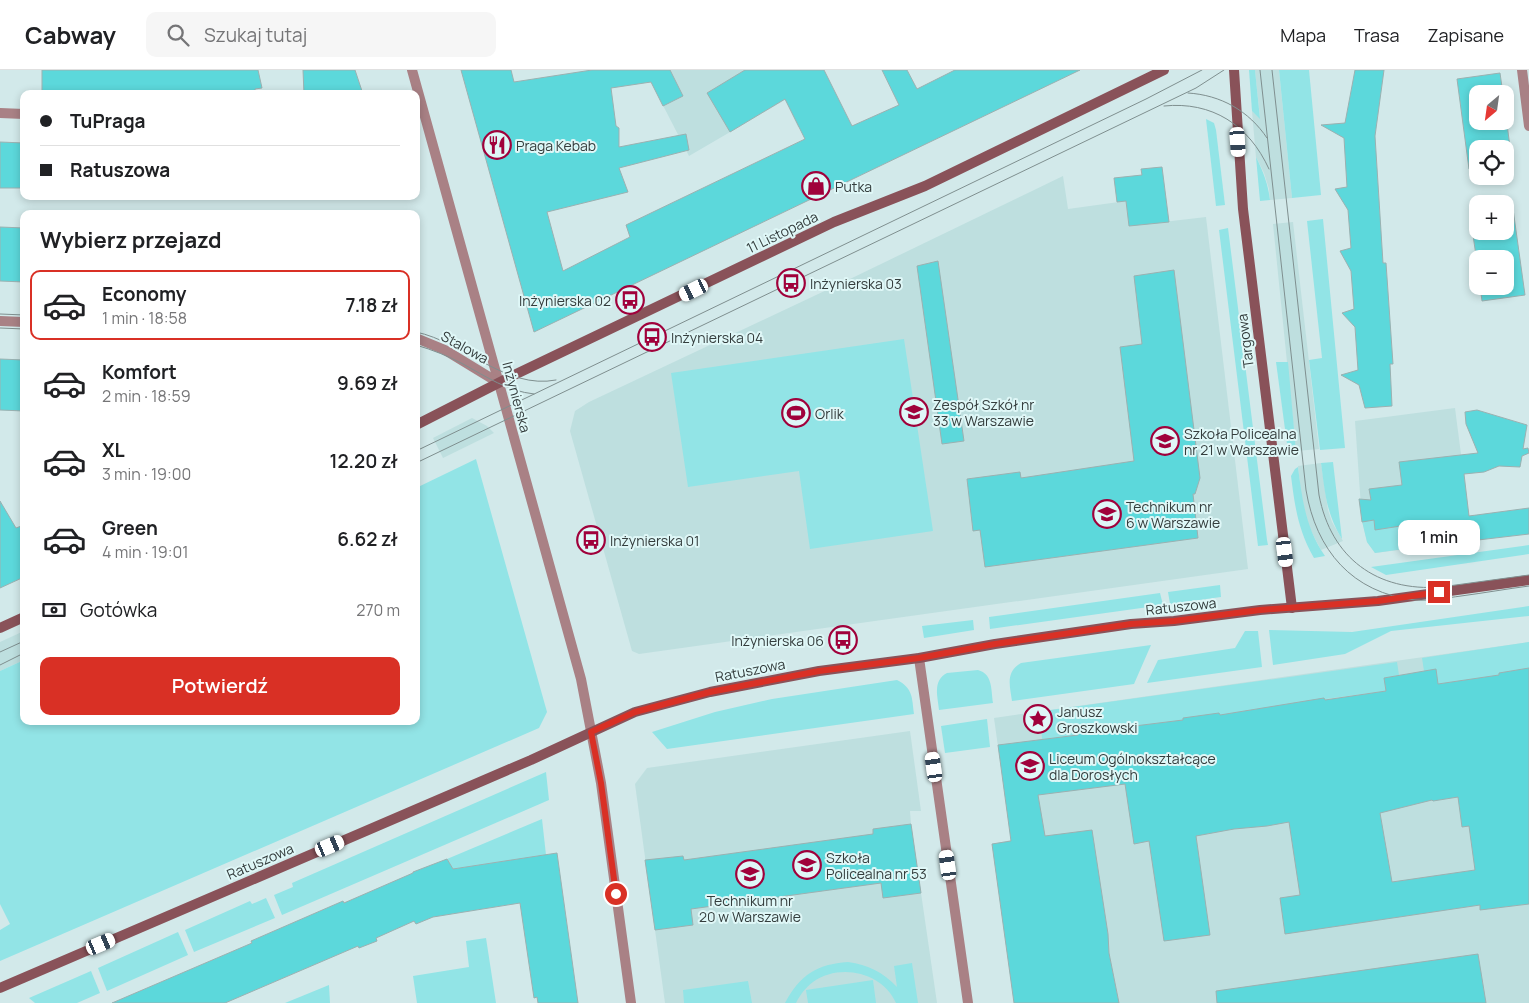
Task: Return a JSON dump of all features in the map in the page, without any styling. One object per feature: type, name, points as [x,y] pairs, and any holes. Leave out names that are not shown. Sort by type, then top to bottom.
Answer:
[{"type":"street","name":"Inżynierska","points":[[412,70],[416,90]]},
{"type":"street","name":"11 Listopada","points":[[420,423],[834,222],[925,186],[1164,70]]},
{"type":"street","name":"Targowa","points":[[1234,70],[1243,209],[1292,608]]},
{"type":"street","points":[[1522,70],[1529,126]]},
{"type":"street","points":[[0,113],[20,114]]},
{"type":"street","name":"Inżynierska","points":[[422,122],[499,383],[580,679],[601,783],[631,1003]]},
{"type":"street","points":[[0,321],[20,322]]},
{"type":"street","name":"Stalowa","points":[[420,340],[445,350],[499,383]]},
{"type":"street","name":"Ratuszowa","points":[[0,988],[532,760],[635,712],[710,692],[819,671],[919,658],[995,644],[1131,624],[1378,601],[1529,580]]},
{"type":"street","points":[[0,628],[20,619]]},
{"type":"street","points":[[919,658],[968,1003]]},
{"type":"shaded area","points":[[647,70],[798,70],[806,130],[798,127],[785,100],[689,156],[651,82],[652,80]]},
{"type":"shaded area","points":[[1249,70],[1255,70],[1260,119],[1252,111]]},
{"type":"shaded area","points":[[1255,70],[1279,70],[1292,198],[1270,200],[1264,173],[1256,157],[1252,111],[1260,118]]},
{"type":"shaded area","points":[[1279,70],[1309,70],[1321,195],[1292,198]]},
{"type":"shaded area","points":[[1206,119],[1214,123],[1216,130],[1225,205],[1216,206]]},
{"type":"shaded area","points":[[1256,157],[1265,178],[1270,200],[1260,201]]},
{"type":"shaded area","name":"Zespół Szkół nr 33 w Warszawie","points":[[1063,176],[1068,209],[1126,201],[1129,226],[1206,217],[1248,569],[639,654],[632,651],[570,431],[575,411],[589,402]]},
{"type":"shaded area","points":[[1323,219],[1345,448],[1320,450],[1309,360],[1322,358],[1307,221]]},
{"type":"shaded area","points":[[1293,222],[1319,449],[1296,451],[1273,224]]},
{"type":"shaded area","points":[[1228,228],[1268,545],[1258,546],[1219,230]]},
{"type":"shaded area","name":"Orlik","points":[[904,339],[933,531],[810,549],[799,471],[688,487],[671,373]]},
{"type":"shaded area","points":[[1276,362],[1288,362],[1296,451],[1289,449],[1287,444]]},
{"type":"shaded area","points":[[1455,408],[1469,516],[1529,508],[1529,534],[1375,553],[1367,542],[1362,521],[1355,421]]},
{"type":"shaded area","points":[[472,418],[487,426],[494,433],[443,458],[433,438]]},
{"type":"shaded area","points":[[476,459],[547,712],[539,728],[0,961],[0,930],[10,924],[0,904],[0,671],[20,662],[20,725],[420,725],[420,486]]},
{"type":"shaded area","points":[[1333,462],[1342,539],[1329,511],[1321,463]]},
{"type":"shaded area","points":[[1321,463],[1328,510],[1332,522],[1343,541],[1321,550],[1306,517],[1298,466]]},
{"type":"shaded area","points":[[1298,467],[1303,502],[1309,524],[1325,556],[1314,558],[1304,538],[1296,508],[1291,476]]},
{"type":"shaded area","points":[[1374,520],[1375,529],[1407,525],[1410,548],[1375,553],[1367,542],[1362,521]]},
{"type":"shaded area","points":[[1529,545],[1529,554],[1386,575],[1371,567]]},
{"type":"shaded area","points":[[1220,585],[1221,597],[1170,604],[1168,592]]},
{"type":"shaded area","points":[[1160,593],[1163,605],[990,629],[989,617]]},
{"type":"shaded area","points":[[1529,606],[1529,616],[1391,631],[1345,654],[1273,665],[1269,630],[1352,632]]},
{"type":"shaded area","points":[[973,620],[974,630],[924,638],[922,626]]},
{"type":"shaded area","points":[[1245,631],[1258,631],[1262,667],[1147,683],[1158,660],[1235,648]]},
{"type":"shaded area","points":[[20,633],[20,662],[0,671],[0,642]]},
{"type":"shaded area","points":[[1529,642],[1529,1003],[1014,1003],[992,844],[1011,840],[994,718]]},
{"type":"shaded area","points":[[1529,642],[1529,668],[1499,673],[1499,675],[1438,684],[1424,671],[1422,658]]},
{"type":"shaded area","points":[[1151,645],[1134,684],[1012,701],[1011,675],[1021,663]]},
{"type":"shaded area","points":[[1397,662],[1399,675],[1384,678],[1386,691],[1078,733],[1078,735],[1042,740],[1041,715],[1044,711]]},
{"type":"shaded area","points":[[978,670],[983,672],[989,679],[993,703],[939,710],[937,690],[942,676],[947,673]]},
{"type":"shaded area","points":[[897,680],[909,690],[914,714],[667,749],[652,732],[715,712],[772,699]]},
{"type":"shaded area","points":[[987,719],[990,747],[945,753],[941,726]]},
{"type":"shaded area","points":[[910,731],[921,811],[910,811],[911,824],[937,1003],[665,1003],[635,784],[647,768]]},
{"type":"shaded area","points":[[546,772],[549,800],[282,915],[274,895],[293,887],[292,883]]},
{"type":"shaded area","points":[[542,819],[546,855],[453,869],[447,859]]},
{"type":"shaded area","points":[[266,898],[275,918],[194,952],[185,930],[250,901],[252,904]]},
{"type":"shaded area","points":[[178,932],[188,955],[107,991],[98,968]]},
{"type":"shaded area","points":[[486,938],[496,1003],[417,1003],[413,976],[469,967],[466,941]]},
{"type":"shaded area","points":[[848,962],[875,970],[897,987],[894,966],[912,963],[918,1003],[896,1003],[890,992],[881,984],[871,978],[847,972],[824,976],[813,982],[801,994],[796,1003],[785,1003],[797,985],[810,973],[827,965]]},
{"type":"shaded area","points":[[91,971],[100,993],[77,1003],[35,1003],[29,998]]},
{"type":"shaded area","points":[[873,980],[876,1003],[808,1003],[806,990]]},
{"type":"shaded area","points":[[748,981],[752,1003],[684,1003],[683,990]]},
{"type":"shaded area","points":[[329,985],[330,1003],[285,1003]]},
{"type":"building","points":[[42,70],[258,70],[262,88],[255,90],[42,90]]},
{"type":"building","points":[[303,70],[355,70],[362,90],[304,90]]},
{"type":"building","points":[[461,70],[511,70],[514,82],[592,70],[670,70],[683,96],[663,106],[651,82],[611,88],[616,126],[619,128],[619,147],[686,134],[689,150],[619,168],[628,192],[547,212],[563,271],[630,237],[626,225],[805,139],[785,99],[730,132],[707,93],[745,70],[824,70],[852,126],[899,105],[882,70],[907,70],[917,89],[955,70],[1080,70],[534,332]]},
{"type":"building","points":[[1355,70],[1384,70],[1375,136],[1383,263],[1386,263],[1393,364],[1390,364],[1392,406],[1365,408],[1359,385],[1341,375],[1358,370],[1355,327],[1342,313],[1354,309],[1351,271],[1340,251],[1351,248],[1348,210],[1335,189],[1347,187],[1344,138],[1321,125],[1345,123]]},
{"type":"building","points":[[1500,73],[1502,85],[1469,85],[1469,130],[1508,130],[1509,140],[1469,140],[1469,169],[1457,79]]},
{"type":"building","points":[[0,142],[20,143],[20,188],[0,188]]},
{"type":"building","points":[[1162,167],[1169,222],[1129,226],[1126,201],[1117,202],[1114,178],[1142,175],[1141,169]]},
{"type":"building","points":[[1514,216],[1525,295],[1482,301],[1481,295],[1514,295],[1514,250],[1475,250],[1474,240],[1514,240]]},
{"type":"building","points":[[0,227],[20,228],[20,282],[0,281]]},
{"type":"building","points":[[938,261],[964,441],[942,444],[917,266]]},
{"type":"building","points":[[1174,270],[1200,478],[1195,494],[1193,494],[1198,538],[985,567],[980,530],[973,531],[967,479],[1020,472],[1021,478],[1134,461],[1120,347],[1142,344],[1134,276]]},
{"type":"building","points":[[0,359],[20,360],[20,411],[0,410]]},
{"type":"building","points":[[1477,410],[1527,425],[1523,449],[1528,448],[1529,453],[1522,456],[1520,467],[1499,466],[1484,472],[1464,474],[1469,516],[1529,508],[1529,534],[1410,548],[1407,525],[1375,530],[1374,520],[1362,522],[1359,499],[1371,500],[1369,489],[1402,485],[1399,462],[1478,453],[1466,424],[1465,412]]},
{"type":"building","points":[[0,501],[16,528],[20,526],[20,579],[0,588]]},
{"type":"building","points":[[1529,668],[1529,904],[1480,910],[1480,905],[1285,934],[1280,898],[1300,895],[1289,822],[1196,836],[1210,935],[1164,941],[1149,841],[1134,844],[1125,784],[1038,795],[1045,836],[1092,830],[1108,934],[1109,953],[1119,1003],[1014,1003],[992,844],[1011,841],[998,745],[1183,720],[1183,718],[1219,713],[1220,715],[1324,698],[1325,700],[1386,691],[1384,678],[1436,669],[1438,684],[1499,675],[1499,673]],"holes":[[[1458,797],[1462,827],[1469,826],[1475,870],[1392,882],[1380,813],[1432,800]]]},
{"type":"building","points":[[911,824],[921,893],[883,898],[881,883],[691,909],[693,925],[655,930],[645,860],[683,856],[684,860],[873,834],[873,829]]},
{"type":"building","points":[[557,853],[578,1003],[538,1003],[537,997],[534,998],[520,903],[433,917],[416,924],[414,921],[376,938],[377,941],[359,948],[358,946],[225,1003],[112,1003],[252,943],[251,941],[343,901],[344,903],[447,859],[453,869]]},
{"type":"building","points":[[1478,954],[1486,1003],[1217,1003],[1216,991]]},
{"type":"tram line","points":[[420,449],[1146,99],[1202,70]]},
{"type":"tram line","points":[[420,461],[1196,88],[1224,70]]},
{"type":"tram line","points":[[1260,70],[1306,490],[1318,532],[1328,549],[1355,578],[1393,596],[1415,600],[1432,600],[1529,586]]},
{"type":"tram line","points":[[1272,70],[1319,495],[1325,517],[1334,537],[1346,553],[1360,566],[1377,577],[1397,584],[1418,587],[1441,587],[1529,575]]},
{"type":"tram line","points":[[1188,93],[1212,97],[1233,106],[1252,120],[1267,138]]},
{"type":"tram line","points":[[1164,106],[1181,105],[1198,108],[1213,112],[1227,119],[1240,128],[1251,140],[1261,153],[1269,169]]},
{"type":"tram line","points":[[0,314],[20,315]]},
{"type":"tram line","points":[[0,328],[20,329]]},
{"type":"tram line","points":[[420,333],[451,345],[502,372],[538,381],[556,380]]},
{"type":"tram line","points":[[420,346],[452,358],[506,387],[534,394]]},
{"type":"tram line","points":[[0,652],[20,643]]},
{"type":"tram line","points":[[0,665],[20,655]]},
{"type":"place","name":"Praga Kebab","points":[[497,145]]},
{"type":"place","name":"Putka","points":[[816,186]]},
{"type":"place","name":"Inżynierska 03","points":[[791,283]]},
{"type":"place","name":"Inżynierska 02","points":[[630,300]]},
{"type":"place","name":"Inżynierska 04","points":[[652,337]]},
{"type":"place","name":"Zespół Szkół nr 33 w Warszawie","points":[[914,412]]},
{"type":"place","name":"Orlik","points":[[796,413]]},
{"type":"place","name":"Szkoła Policealna nr 21 w Warszawie","points":[[1165,441]]},
{"type":"place","name":"Technikum nr 6 w Warszawie","points":[[1107,514]]},
{"type":"place","name":"Inżynierska 01","points":[[591,540]]},
{"type":"place","name":"Inżynierska 06","points":[[843,640]]},
{"type":"place","name":"Janusz Groszkowski","points":[[1038,719]]},
{"type":"place","name":"Liceum Ogólnokształcące dla Dorosłych","points":[[1030,766]]},
{"type":"place","name":"Szkoła Policealna nr 53","points":[[807,865]]},
{"type":"place","name":"Technikum nr 20 w Warszawie","points":[[750,874]]},
{"type":"route","points":[[616,894],[601,783],[591,732],[635,712],[710,692],[819,671],[919,658],[995,644],[1131,624],[1174,621],[1260,610],[1378,601],[1439,592]]}]
